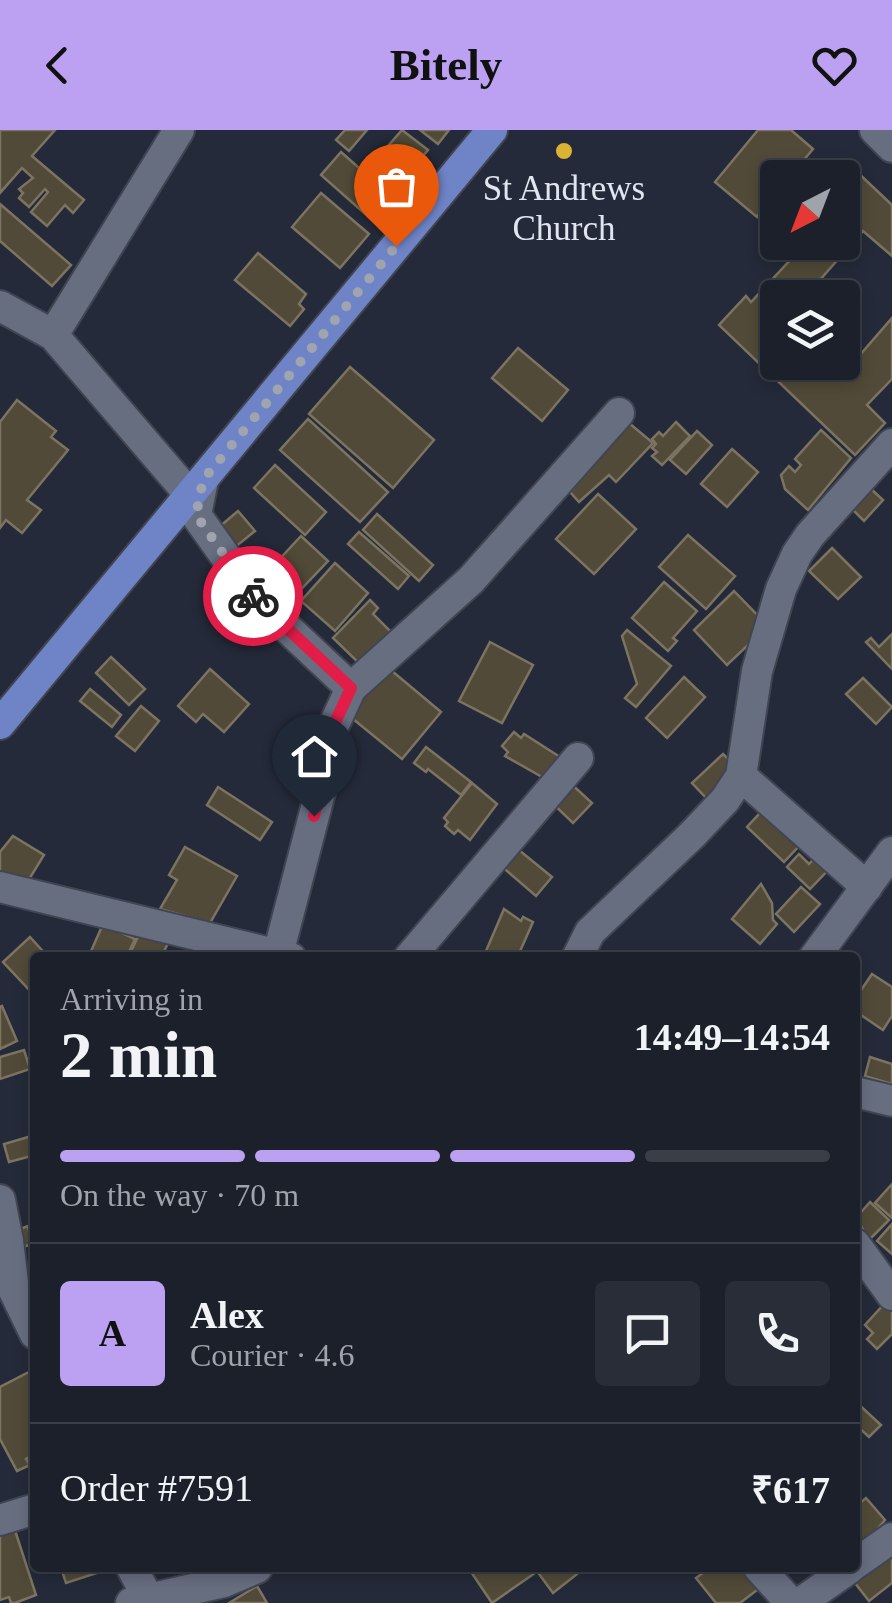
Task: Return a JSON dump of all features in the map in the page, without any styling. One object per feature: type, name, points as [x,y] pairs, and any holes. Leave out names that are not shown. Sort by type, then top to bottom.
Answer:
[{"type":"main road","points":[[0,724],[492,130]]},
{"type":"street","points":[[53,335],[179,130]]},
{"type":"street","points":[[874,130],[892,147]]},
{"type":"street","points":[[0,306],[53,335],[196,487],[196,515],[255,598],[351,688]]},
{"type":"street","points":[[283,952],[332,729],[351,688],[471,580],[619,412]]},
{"type":"street","points":[[580,952],[590,932],[692,835],[725,800],[741,776],[758,671],[781,589],[810,535],[892,444]]},
{"type":"street","points":[[414,952],[578,758]]},
{"type":"street","points":[[741,776],[867,887]]},
{"type":"street","points":[[818,952],[892,852]]},
{"type":"street","points":[[0,887],[266,952]]},
{"type":"street","points":[[860,1093],[892,1102]]},
{"type":"street","points":[[0,1200],[4,1240],[30,1314]]},
{"type":"street","points":[[860,1251],[892,1295]]},
{"type":"street","points":[[0,1520],[30,1511]]},
{"type":"street","points":[[860,1560],[892,1538]]},
{"type":"street","points":[[133,1572],[140,1601],[224,1582],[248,1572]]},
{"type":"street","points":[[763,1572],[790,1603]]},
{"type":"street","points":[[800,1603],[844,1572]]},
{"type":"building","points":[[0,130],[55,130],[32,156],[84,200],[73,213],[65,205],[47,226],[31,212],[48,192],[45,189],[29,207],[19,198],[23,193],[19,189],[33,178],[22,168],[0,193]]},
{"type":"building","points":[[345,130],[367,130],[349,151],[336,140]]},
{"type":"building","points":[[402,130],[428,150],[393,191],[368,169]]},
{"type":"building","points":[[420,130],[449,130],[438,144]]},
{"type":"building","points":[[758,130],[791,130],[813,149],[804,160],[760,160],[757,217],[715,182]]},
{"type":"building","points":[[341,152],[392,197],[372,220],[321,175]]},
{"type":"building","points":[[860,175],[892,205],[892,256],[863,231],[860,234]]},
{"type":"building","points":[[321,193],[369,234],[340,268],[292,227]]},
{"type":"building","points":[[0,204],[71,265],[52,286],[0,241]]},
{"type":"building","points":[[258,253],[306,294],[299,304],[304,309],[290,326],[235,280]]},
{"type":"building","points":[[790,260],[837,260],[820,280],[772,280]]},
{"type":"building","points":[[760,292],[760,364],[719,325],[746,296],[751,302]]},
{"type":"building","points":[[892,318],[892,379],[867,405],[885,423],[855,455],[777,380],[860,380],[860,355]]},
{"type":"building","points":[[518,348],[568,390],[542,421],[492,378]]},
{"type":"building","points":[[350,367],[434,440],[393,488],[309,414]]},
{"type":"building","points":[[17,400],[56,431],[51,437],[68,450],[27,500],[41,510],[22,533],[6,520],[0,528],[0,422]]},
{"type":"building","points":[[308,419],[388,492],[360,522],[280,450]]},
{"type":"building","points":[[676,422],[690,436],[662,465],[652,456],[657,452],[652,448],[656,444],[652,439],[659,432],[663,436]]},
{"type":"building","points":[[629,423],[653,443],[616,482],[609,475],[579,502],[570,492]]},
{"type":"building","points":[[821,430],[851,458],[808,510],[785,489],[781,475],[789,466],[795,472],[801,465],[795,459]]},
{"type":"building","points":[[697,431],[712,445],[686,474],[670,460]]},
{"type":"building","points":[[732,449],[758,472],[727,507],[701,484]]},
{"type":"building","points":[[275,465],[326,512],[305,535],[254,488]]},
{"type":"building","points":[[869,487],[883,500],[864,521],[850,507]]},
{"type":"building","points":[[598,494],[636,529],[594,574],[556,539]]},
{"type":"building","points":[[238,511],[255,531],[234,548],[218,528]]},
{"type":"building","points":[[377,514],[433,565],[419,581],[363,530]]},
{"type":"building","points":[[359,532],[409,576],[398,589],[348,544]]},
{"type":"building","points":[[688,535],[735,576],[706,609],[659,567]]},
{"type":"building","points":[[301,536],[328,561],[289,602],[263,577]]},
{"type":"building","points":[[832,548],[861,577],[838,599],[809,571]]},
{"type":"building","points":[[335,563],[368,593],[335,631],[301,601]]},
{"type":"building","points":[[664,582],[697,611],[673,638],[677,641],[668,651],[632,618]]},
{"type":"building","points":[[734,591],[768,626],[727,665],[694,630]]},
{"type":"building","points":[[370,600],[378,608],[373,614],[396,637],[364,668],[333,638]]},
{"type":"building","points":[[627,630],[671,666],[636,707],[625,698],[637,684],[622,636]]},
{"type":"building","points":[[892,634],[892,669],[866,642],[871,638],[879,647]]},
{"type":"building","points":[[490,642],[533,665],[502,723],[459,701]]},
{"type":"building","points":[[111,657],[145,689],[129,705],[96,673]]},
{"type":"building","points":[[386,666],[441,712],[402,759],[347,714]]},
{"type":"building","points":[[210,669],[249,704],[224,732],[203,714],[196,722],[178,706]]},
{"type":"building","points":[[684,677],[705,697],[667,738],[646,718]]},
{"type":"building","points":[[863,678],[892,707],[876,724],[846,694]]},
{"type":"building","points":[[90,689],[121,715],[112,727],[80,701]]},
{"type":"building","points":[[141,706],[159,721],[135,751],[116,736]]},
{"type":"building","points":[[514,732],[521,738],[524,734],[560,757],[542,777],[505,756],[508,752],[502,746]]},
{"type":"building","points":[[426,747],[471,782],[461,795],[414,763]]},
{"type":"building","points":[[723,754],[740,771],[709,801],[692,783]]},
{"type":"building","points":[[567,780],[592,803],[573,823],[548,799]]},
{"type":"building","points":[[472,783],[497,804],[470,840],[458,830],[454,834],[445,826],[448,822],[444,818]]},
{"type":"building","points":[[218,787],[272,822],[260,840],[207,805]]},
{"type":"building","points":[[761,812],[803,842],[784,862],[747,827]]},
{"type":"building","points":[[13,836],[44,855],[28,881],[0,874],[0,852]]},
{"type":"building","points":[[514,846],[552,877],[536,896],[499,864]]},
{"type":"building","points":[[185,847],[237,876],[210,923],[160,909],[177,880],[169,875]]},
{"type":"building","points":[[820,852],[833,865],[810,889],[787,867],[799,854],[809,864]]},
{"type":"building","points":[[761,884],[772,903],[777,924],[760,944],[732,919]]},
{"type":"building","points":[[801,887],[820,904],[794,932],[776,914]]},
{"type":"building","points":[[504,909],[521,921],[523,917],[533,922],[520,952],[486,952]]},
{"type":"building","points":[[103,924],[135,939],[129,952],[91,952]]},
{"type":"building","points":[[141,930],[168,943],[164,952],[131,952]]},
{"type":"building","points":[[30,937],[44,952],[30,952],[30,991],[3,962]]},
{"type":"building","points":[[872,974],[892,987],[892,1016],[883,1030],[860,1014],[860,992]]},
{"type":"building","points":[[0,1007],[17,1041],[0,1049]]},
{"type":"building","points":[[24,1050],[30,1069],[0,1079],[0,1057]]},
{"type":"building","points":[[870,1057],[892,1064],[892,1084],[865,1076]]},
{"type":"building","points":[[30,1136],[30,1156],[9,1162],[4,1144]]},
{"type":"building","points":[[892,1184],[892,1218],[875,1203]]},
{"type":"building","points":[[870,1202],[889,1220],[868,1241],[860,1214]]},
{"type":"building","points":[[892,1224],[892,1254],[877,1241]]},
{"type":"building","points":[[28,1226],[30,1245],[20,1248],[15,1231]]},
{"type":"building","points":[[885,1303],[892,1310],[892,1334],[877,1349],[867,1339],[873,1333],[865,1325]]},
{"type":"building","points":[[30,1372],[30,1457],[26,1459],[30,1465],[17,1471],[0,1439],[0,1387]]},
{"type":"building","points":[[860,1406],[881,1425],[869,1437],[860,1429]]},
{"type":"building","points":[[866,1498],[885,1520],[862,1547],[860,1545],[860,1503]]},
{"type":"building","points":[[13,1524],[36,1595],[11,1603],[9,1597],[0,1600],[0,1530]]},
{"type":"building","points":[[892,1556],[892,1583],[869,1601],[848,1574]]},
{"type":"building","points":[[62,1572],[100,1572],[66,1583]]},
{"type":"building","points":[[471,1572],[535,1573],[492,1603]]},
{"type":"building","points":[[575,1572],[577,1574],[553,1593],[539,1574]]},
{"type":"building","points":[[704,1572],[749,1572],[761,1587],[740,1603],[716,1603],[696,1578]]},
{"type":"building","points":[[257,1586],[267,1603],[229,1603]]},
{"type":"way so far","points":[[253,596],[196,515],[203,480],[396,246]]},
{"type":"place","name":"St Andrews Church","points":[[564,151]]},
{"type":"route","points":[[253,596],[351,688],[332,729],[314,816]]}]
